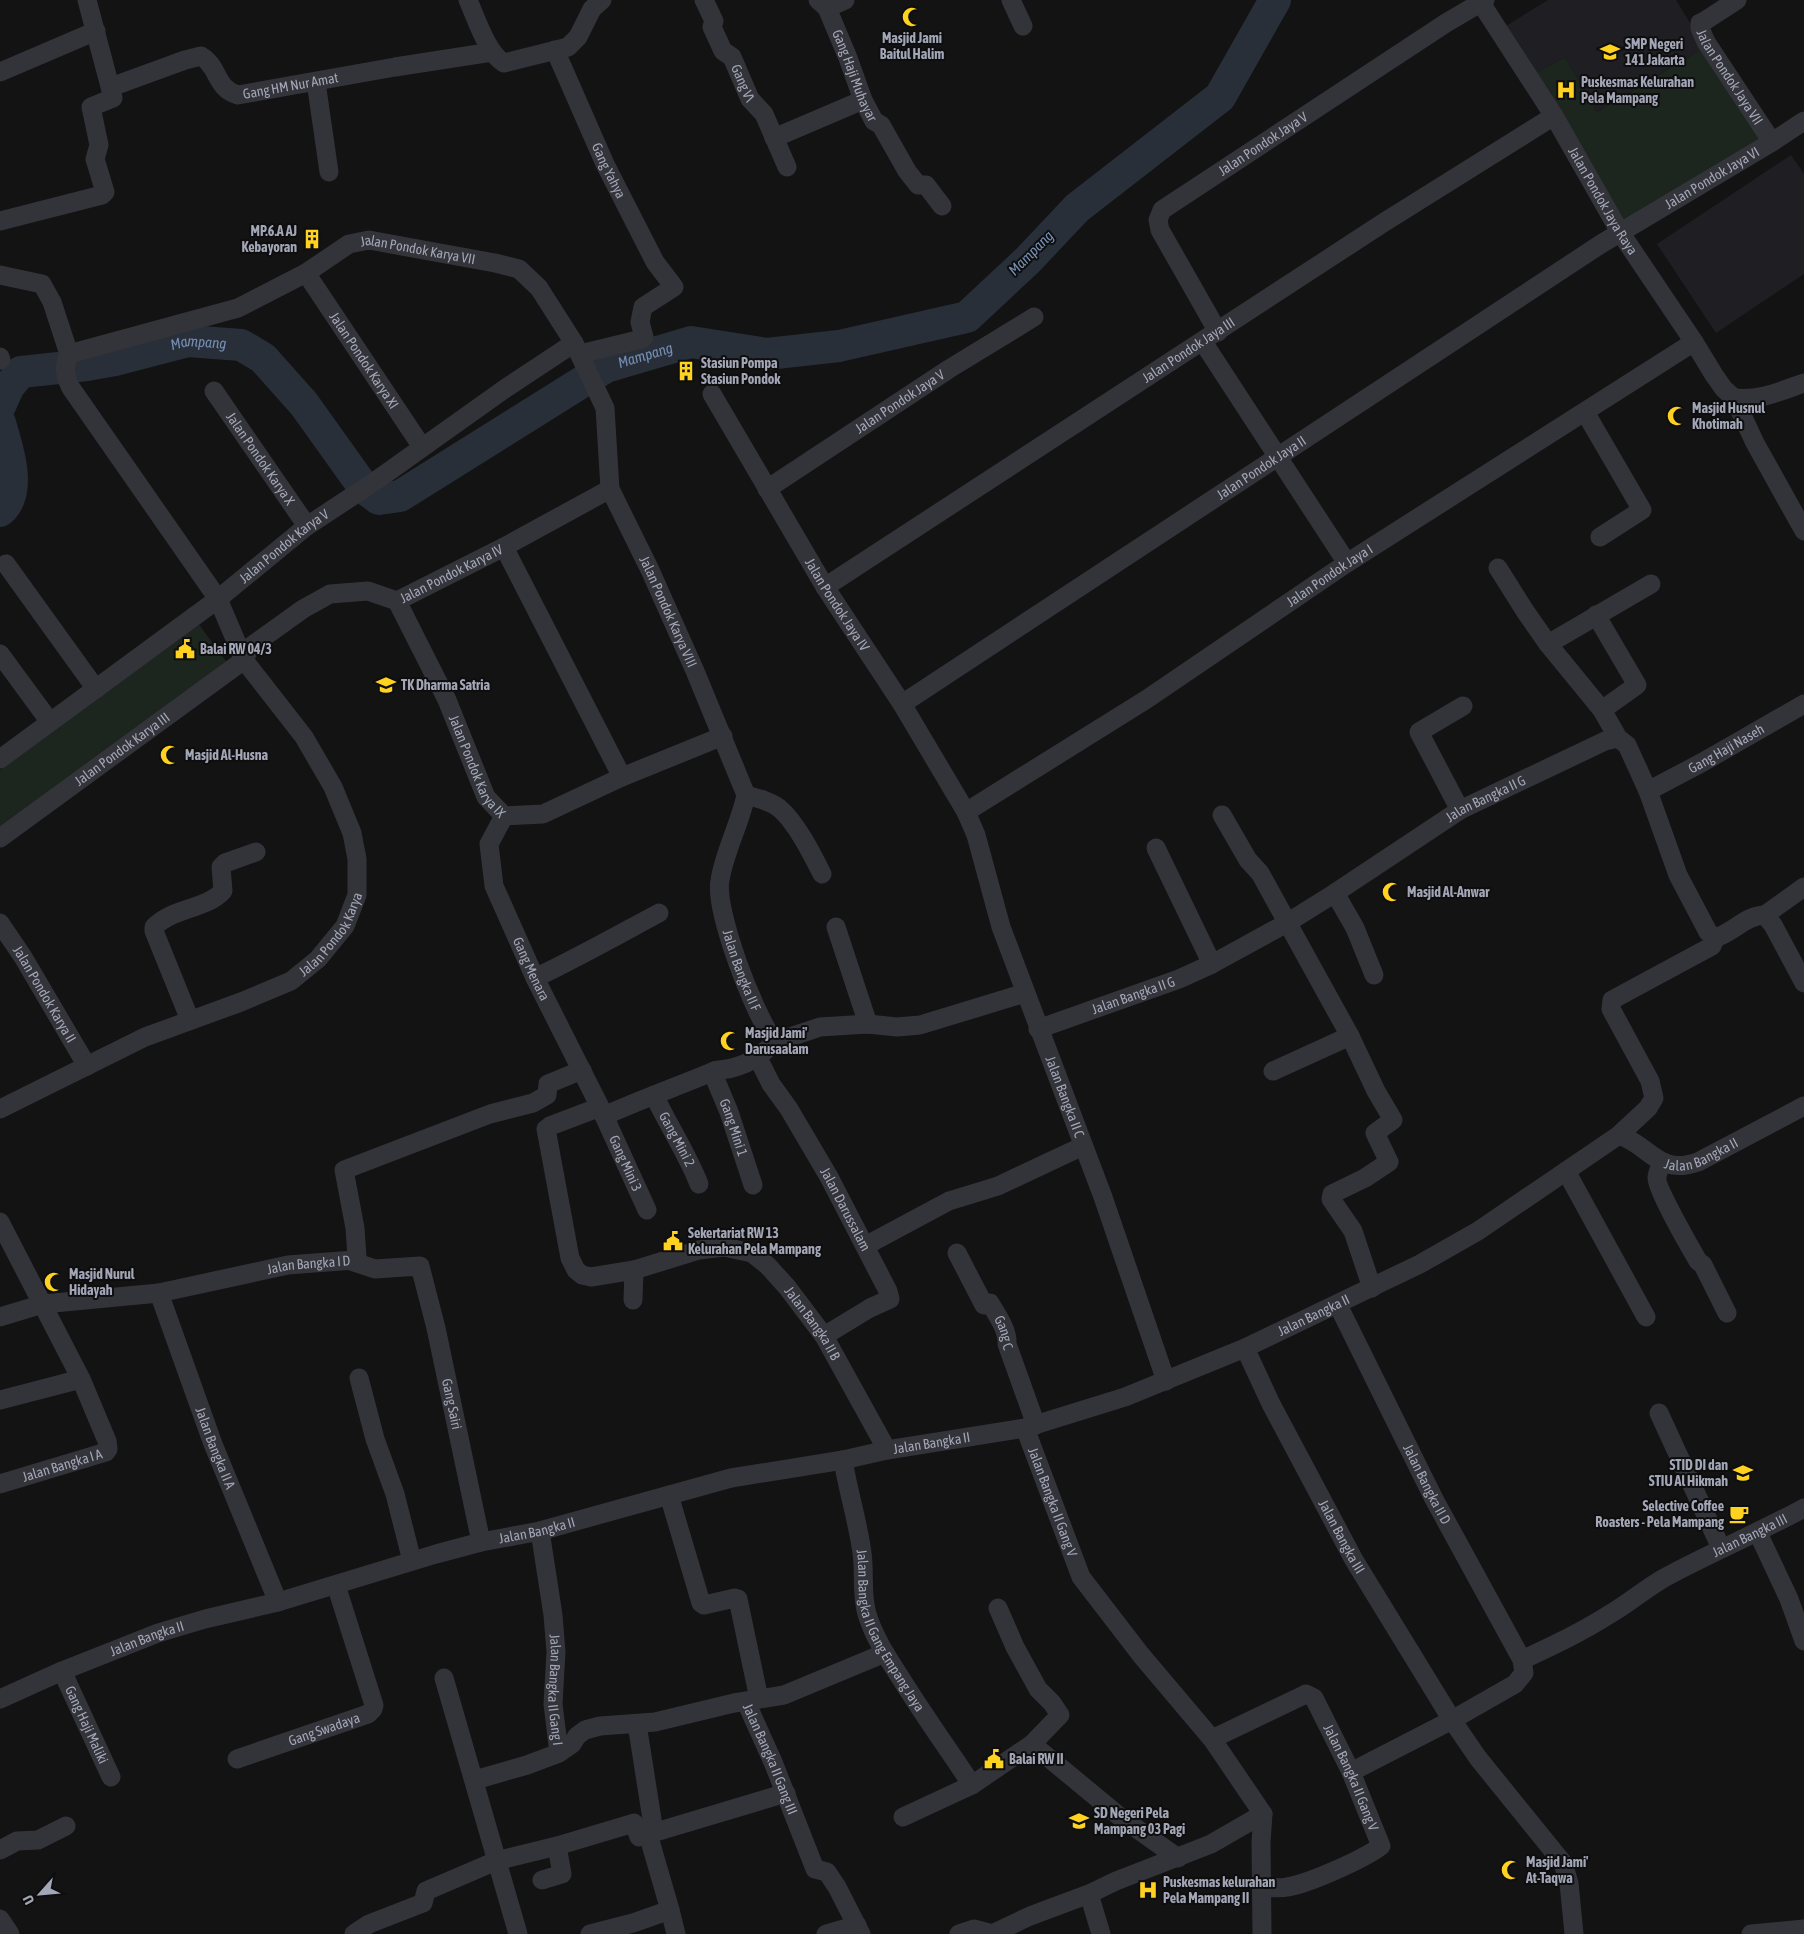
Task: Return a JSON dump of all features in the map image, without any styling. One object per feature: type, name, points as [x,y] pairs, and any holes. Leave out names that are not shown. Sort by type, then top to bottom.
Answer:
[{"type":"street","points":[[0,222],[102,195],[105,192],[96,159],[99,145],[91,107],[113,98],[87,0]]},
{"type":"street","points":[[468,0],[492,52],[498,60],[504,63],[568,47],[578,37],[592,9],[602,0]]},
{"type":"street","name":"Gang VI","points":[[704,0],[714,21],[712,27],[723,51],[732,57],[746,92],[764,114],[787,167]]},
{"type":"street","points":[[823,4],[844,0]]},
{"type":"street","points":[[1011,0],[1023,26]]},
{"type":"street","name":"Jalan Pondok Jaya VII","points":[[1737,0],[1700,23],[1700,28],[1706,42],[1772,142]]},
{"type":"street","name":"Jalan Pondok Jaya Raya","points":[[1481,1],[1554,116],[1620,232],[1714,375],[1724,389],[1734,398],[1755,443],[1804,530]]},
{"type":"street","name":"Jalan Pondok Jaya V","points":[[1211,337],[1160,230],[1158,220],[1162,210],[1481,1]]},
{"type":"street","name":"Gang Haji Muhayar","points":[[823,4],[848,58],[863,100],[874,121],[882,125],[906,171],[918,184],[926,185],[942,206]]},
{"type":"street","points":[[0,72],[96,32]]},
{"type":"street","name":"Gang Yahya","points":[[555,50],[605,164],[655,262],[674,287],[643,307],[640,322],[644,337],[642,339],[579,352]]},
{"type":"street","name":"Gang HM Nur Amat","points":[[111,87],[201,56],[209,63],[223,87],[229,93],[238,96],[395,67],[492,52]]},
{"type":"street","points":[[316,82],[329,172]]},
{"type":"street","points":[[774,138],[863,100]]},
{"type":"street","name":"Jalan Pondok Jaya III","points":[[825,587],[1211,337],[1383,223],[1554,116]]},
{"type":"street","name":"Jalan Pondok Jaya VI","points":[[1620,232],[1772,142],[1804,120]]},
{"type":"street","points":[[0,229],[108,201]]},
{"type":"street","name":"Jalan Pondok Jaya II","points":[[902,704],[1620,232]]},
{"type":"street","name":"Jalan Pondok Karya VII","points":[[67,363],[238,308],[306,273],[349,244],[369,240],[495,263],[518,269],[539,288],[579,352],[605,408],[610,489]]},
{"type":"street","name":"Jalan Pondok Karya XI","points":[[306,273],[422,447]]},
{"type":"street","points":[[0,275],[42,284],[52,302],[71,388],[218,599]]},
{"type":"street","name":"Jalan Pondok Jaya V","points":[[767,489],[949,369],[1034,317]]},
{"type":"street","points":[[1211,337],[1278,456],[1346,563]]},
{"type":"street","name":"Jalan Pondok Jaya I","points":[[966,812],[1147,699],[1346,563],[1694,342]]},
{"type":"street","name":"Jalan Pondok Karya V","points":[[0,759],[218,599],[307,526],[374,482],[422,447],[579,352]]},
{"type":"street","points":[[1734,398],[1746,400],[1763,397],[1804,383]]},
{"type":"street","name":"Jalan Pondok Karya X","points":[[214,391],[307,526]]},
{"type":"street","name":"Jalan Pondok Jaya IV","points":[[712,394],[825,587],[902,704],[966,812]]},
{"type":"street","points":[[1585,412],[1642,510],[1600,537]]},
{"type":"street","name":"Jalan Pondok Karya IV","points":[[244,660],[250,647],[303,609],[330,594],[368,591],[397,601],[504,547],[610,489]]},
{"type":"street","name":"Jalan Pondok Karya VIII","points":[[610,489],[650,570],[723,736]]},
{"type":"street","points":[[504,547],[622,777]]},
{"type":"street","points":[[6,564],[96,689]]},
{"type":"street","points":[[1498,568],[1548,644],[1602,710],[1618,738],[1627,745],[1648,791],[1678,875],[1708,932],[1715,938]]},
{"type":"street","points":[[1548,644],[1651,584]]},
{"type":"street","name":"Jalan Pondok Karya","points":[[0,1109],[145,1037],[241,1002],[291,981],[318,959],[345,926],[356,895],[357,859],[352,833],[333,788],[304,737],[244,660],[218,599]]},
{"type":"street","name":"Jalan Pondok Karya IX","points":[[397,601],[447,700],[486,797],[504,816],[543,814],[622,777],[723,736]]},
{"type":"street","points":[[1596,615],[1637,685],[1602,710]]},
{"type":"street","points":[[0,654],[50,722]]},
{"type":"street","name":"Jalan Pondok Karya III","points":[[0,838],[244,660]]},
{"type":"street","name":"Gang Haji Naseh","points":[[1648,791],[1804,704]]},
{"type":"street","points":[[1460,810],[1419,732],[1463,706]]},
{"type":"street","points":[[723,736],[746,795],[764,800],[779,808],[794,827],[822,874]]},
{"type":"street","name":"Jalan Bangka II G","points":[[1038,1029],[1179,979],[1212,964],[1287,923],[1460,810],[1605,741],[1618,738]]},
{"type":"street","name":"Jalan Bangka II F","points":[[746,795],[727,851],[719,882],[723,912],[730,938],[754,1004],[767,1032],[775,1042]]},
{"type":"street","name":"Jalan Bangka II C","points":[[966,812],[976,835],[1001,927],[1103,1197],[1166,1382]]},
{"type":"street","points":[[1222,815],[1248,860],[1260,873],[1350,1036],[1376,1091],[1393,1120],[1374,1133],[1389,1162],[1371,1172],[1365,1178],[1332,1194],[1331,1199],[1352,1231],[1372,1288]]},
{"type":"street","name":"Gang Menara","points":[[504,816],[489,844],[492,878],[504,913],[602,1112]]},
{"type":"street","points":[[1156,848],[1212,964]]},
{"type":"street","points":[[190,1020],[154,932],[154,927],[163,919],[180,911],[218,897],[223,891],[221,867],[225,863],[256,852]]},
{"type":"street","points":[[1715,938],[1722,936],[1755,915],[1765,915],[1804,887]]},
{"type":"street","points":[[1335,893],[1355,928],[1374,975]]},
{"type":"street","points":[[535,978],[659,913]]},
{"type":"street","points":[[1765,915],[1773,925],[1804,983]]},
{"type":"street","name":"Jalan Pondok Karya II","points":[[0,923],[28,966],[87,1066]]},
{"type":"street","points":[[836,927],[868,1024]]},
{"type":"street","points":[[1619,1135],[1648,1108],[1654,1098],[1650,1081],[1611,1009],[1612,1000],[1712,946],[1715,938]]},
{"type":"street","points":[[602,1112],[714,1071],[733,1068],[758,1058],[775,1042],[820,1027],[868,1024],[897,1027],[920,1025],[1025,993]]},
{"type":"street","points":[[1273,1071],[1350,1036]]},
{"type":"street","name":"Jalan Darussalam","points":[[758,1058],[771,1084],[789,1108],[829,1177],[888,1290],[890,1299],[870,1308],[824,1336]]},
{"type":"street","name":"Jalan Bangka I D","points":[[0,1317],[43,1304],[159,1293],[288,1265],[334,1260],[351,1261],[357,1258],[344,1170],[490,1114],[533,1102],[547,1095],[548,1084],[582,1070]]},
{"type":"street","name":"Gang Mini 1","points":[[714,1071],[753,1185]]},
{"type":"street","name":"Gang Mini 2","points":[[654,1094],[700,1184]]},
{"type":"street","name":"Jalan Bangka II","points":[[0,1699],[62,1671],[158,1632],[278,1602],[481,1542],[540,1531],[731,1478],[1031,1427],[1117,1400],[1166,1382],[1245,1348],[1420,1264],[1478,1231],[1619,1135],[1629,1138],[1662,1163],[1686,1166],[1698,1162],[1804,1106]]},
{"type":"street","name":"Gang Mini 3","points":[[602,1112],[647,1210]]},
{"type":"street","name":"Jalan Bangka II B","points":[[602,1112],[550,1126],[546,1130],[570,1258],[576,1270],[582,1275],[591,1276],[634,1270],[700,1250],[724,1247],[752,1253],[767,1265],[824,1336],[887,1450]]},
{"type":"street","points":[[865,1246],[949,1201],[998,1186],[1083,1146]]},
{"type":"street","points":[[1662,1163],[1657,1174],[1657,1182],[1727,1313]]},
{"type":"street","points":[[1566,1171],[1646,1317]]},
{"type":"street","points":[[0,1222],[80,1379],[0,1400]]},
{"type":"street","name":"Gang C","points":[[957,1253],[984,1305],[990,1303],[1008,1337],[1007,1344],[1031,1427]]},
{"type":"street","name":"Gang Sairi","points":[[351,1261],[375,1269],[420,1266],[436,1328],[481,1542]]},
{"type":"street","points":[[633,1300],[634,1270]]},
{"type":"street","name":"Jalan Bangka II A","points":[[159,1293],[213,1444],[278,1602]]},
{"type":"street","name":"Jalan Bangka II D","points":[[1338,1305],[1434,1499],[1522,1660]]},
{"type":"street","name":"Jalan Bangka III","points":[[1245,1348],[1275,1413],[1354,1560],[1452,1720],[1484,1766],[1563,1863],[1569,1882],[1574,1934]]},
{"type":"street","points":[[359,1378],[375,1439],[395,1494],[412,1562]]},
{"type":"street","name":"Jalan Bangka I A","points":[[0,1484],[106,1452],[108,1449],[107,1441],[80,1379]]},
{"type":"street","points":[[1659,1413],[1721,1548]]},
{"type":"street","name":"Jalan Bangka II Gang V","points":[[1031,1427],[1082,1577],[1141,1655],[1212,1739],[1263,1814]]},
{"type":"street","name":"Jalan Bangka II Gang Empang Jaya","points":[[843,1460],[849,1496],[859,1530],[866,1612],[885,1653],[972,1785]]},
{"type":"street","points":[[669,1495],[701,1603],[704,1605],[738,1599],[752,1701],[784,1695],[885,1653]]},
{"type":"street","name":"Jalan Bangka III","points":[[1522,1660],[1581,1631],[1612,1613],[1644,1590],[1721,1548],[1758,1533],[1804,1508]]},
{"type":"street","name":"Jalan Bangka II Gang I","points":[[475,1780],[527,1765],[559,1752],[553,1704],[556,1652],[553,1615],[540,1531]]},
{"type":"street","points":[[1758,1533],[1789,1599],[1804,1642]]},
{"type":"street","name":"Gang Swadaya","points":[[237,1759],[368,1714],[372,1709],[374,1705],[336,1585]]},
{"type":"street","points":[[904,1817],[972,1785],[1032,1744],[1060,1715],[1052,1703],[1038,1689],[1015,1647],[998,1608]]},
{"type":"street","points":[[1351,1772],[1452,1720],[1515,1684],[1524,1673],[1522,1660]]},
{"type":"street","name":"Gang Haji Maliki","points":[[62,1671],[111,1778]]},
{"type":"street","points":[[444,1678],[518,1934]]},
{"type":"street","name":"Jalan Bangka II Gang V","points":[[1212,1739],[1306,1694],[1314,1698],[1351,1772],[1381,1846],[1371,1854],[1305,1883],[1286,1888],[1263,1887]]},
{"type":"street","name":"Jalan Bangka II Gang III","points":[[559,1752],[572,1744],[577,1736],[585,1730],[600,1726],[654,1722],[734,1703],[752,1701],[815,1869],[827,1872],[837,1887],[859,1930]]},
{"type":"street","points":[[637,1724],[651,1833],[676,1934]]},
{"type":"street","points":[[1032,1744],[1119,1816],[1178,1858]]},
{"type":"street","points":[[354,1934],[368,1924],[423,1903],[426,1891],[496,1861],[557,1846],[634,1823],[639,1837],[786,1793]]},
{"type":"street","points":[[959,1934],[974,1929],[992,1934],[1030,1916],[1211,1844],[1263,1814]]},
{"type":"street","points":[[1262,1934],[1263,1887],[1261,1842],[1263,1814]]},
{"type":"street","points":[[0,1850],[17,1841],[38,1840],[66,1826]]},
{"type":"street","points":[[542,1880],[562,1874],[557,1846]]},
{"type":"street","points":[[1089,1894],[1101,1934]]},
{"type":"street","points":[[590,1934],[633,1923],[670,1910]]},
{"type":"street","points":[[0,1919],[10,1934]]},
{"type":"street","points":[[1751,1934],[1804,1929]]},
{"type":"street","points":[[826,1934],[859,1930]]},
{"type":"shaded area","name":"SMP Negeri 141 Jakarta","points":[[1548,0],[1676,0],[1705,47],[1597,112],[1565,57],[1536,73],[1506,26]]},
{"type":"shaded area","points":[[1705,47],[1764,136],[1621,222],[1536,73],[1565,57],[1597,112]]},
{"type":"shaded area","points":[[1791,155],[1804,174],[1804,274],[1716,333],[1657,244]]},
{"type":"shaded area","points":[[198,623],[231,668],[0,833],[0,770]]},
{"type":"waterway","name":"Mampang","points":[[0,406],[9,386],[21,372],[115,360],[188,341],[241,345],[263,358],[304,404],[364,488],[379,499],[400,496],[606,367],[691,342],[767,354],[839,346],[967,317],[1028,260],[1077,208],[1220,97],[1275,0]]},
{"type":"waterway","name":"Mampang","points":[[0,423],[9,456],[12,481],[11,493],[7,503],[0,511]]},
{"type":"place","name":"Masjid Jami Baitul Halim","points":[[912,17]]},
{"type":"place","name":"SMP Negeri 141 Jakarta","points":[[1610,52]]},
{"type":"place","name":"Puskesmas Kelurahan Pela Mampang","points":[[1566,90]]},
{"type":"place","name":"MP.6.A AJ Kebayoran","points":[[312,239]]},
{"type":"place","name":"Stasiun Pompa Stasiun Pondok","points":[[686,371]]},
{"type":"place","name":"Masjid Husnul Khotimah","points":[[1677,416]]},
{"type":"place","name":"Balai RW 04/3","points":[[185,649]]},
{"type":"place","name":"TK Dharma Satria","points":[[386,685]]},
{"type":"place","name":"Masjid Al-Husna","points":[[170,755]]},
{"type":"place","name":"Masjid Al-Anwar","points":[[1392,892]]},
{"type":"place","name":"Masjid Jami' Darusaalam","points":[[730,1041]]},
{"type":"place","name":"Sekertariat RW 13 Kelurahan Pela Mampang","points":[[673,1241]]},
{"type":"place","name":"Masjid Nurul Hidayah","points":[[54,1282]]},
{"type":"place","name":"STID DI dan STIU Al Hikmah","points":[[1743,1473]]},
{"type":"place","name":"Selective Coffee Roasters - Pela Mampang","points":[[1739,1514]]},
{"type":"place","name":"Balai RW II","points":[[994,1759]]},
{"type":"place","name":"SD Negeri Pela Mampang 03 Pagi","points":[[1079,1821]]},
{"type":"place","name":"Masjid Jami' At-Taqwa","points":[[1511,1870]]},
{"type":"place","name":"Puskesmas kelurahan Pela Mampang II","points":[[1148,1890]]}]
